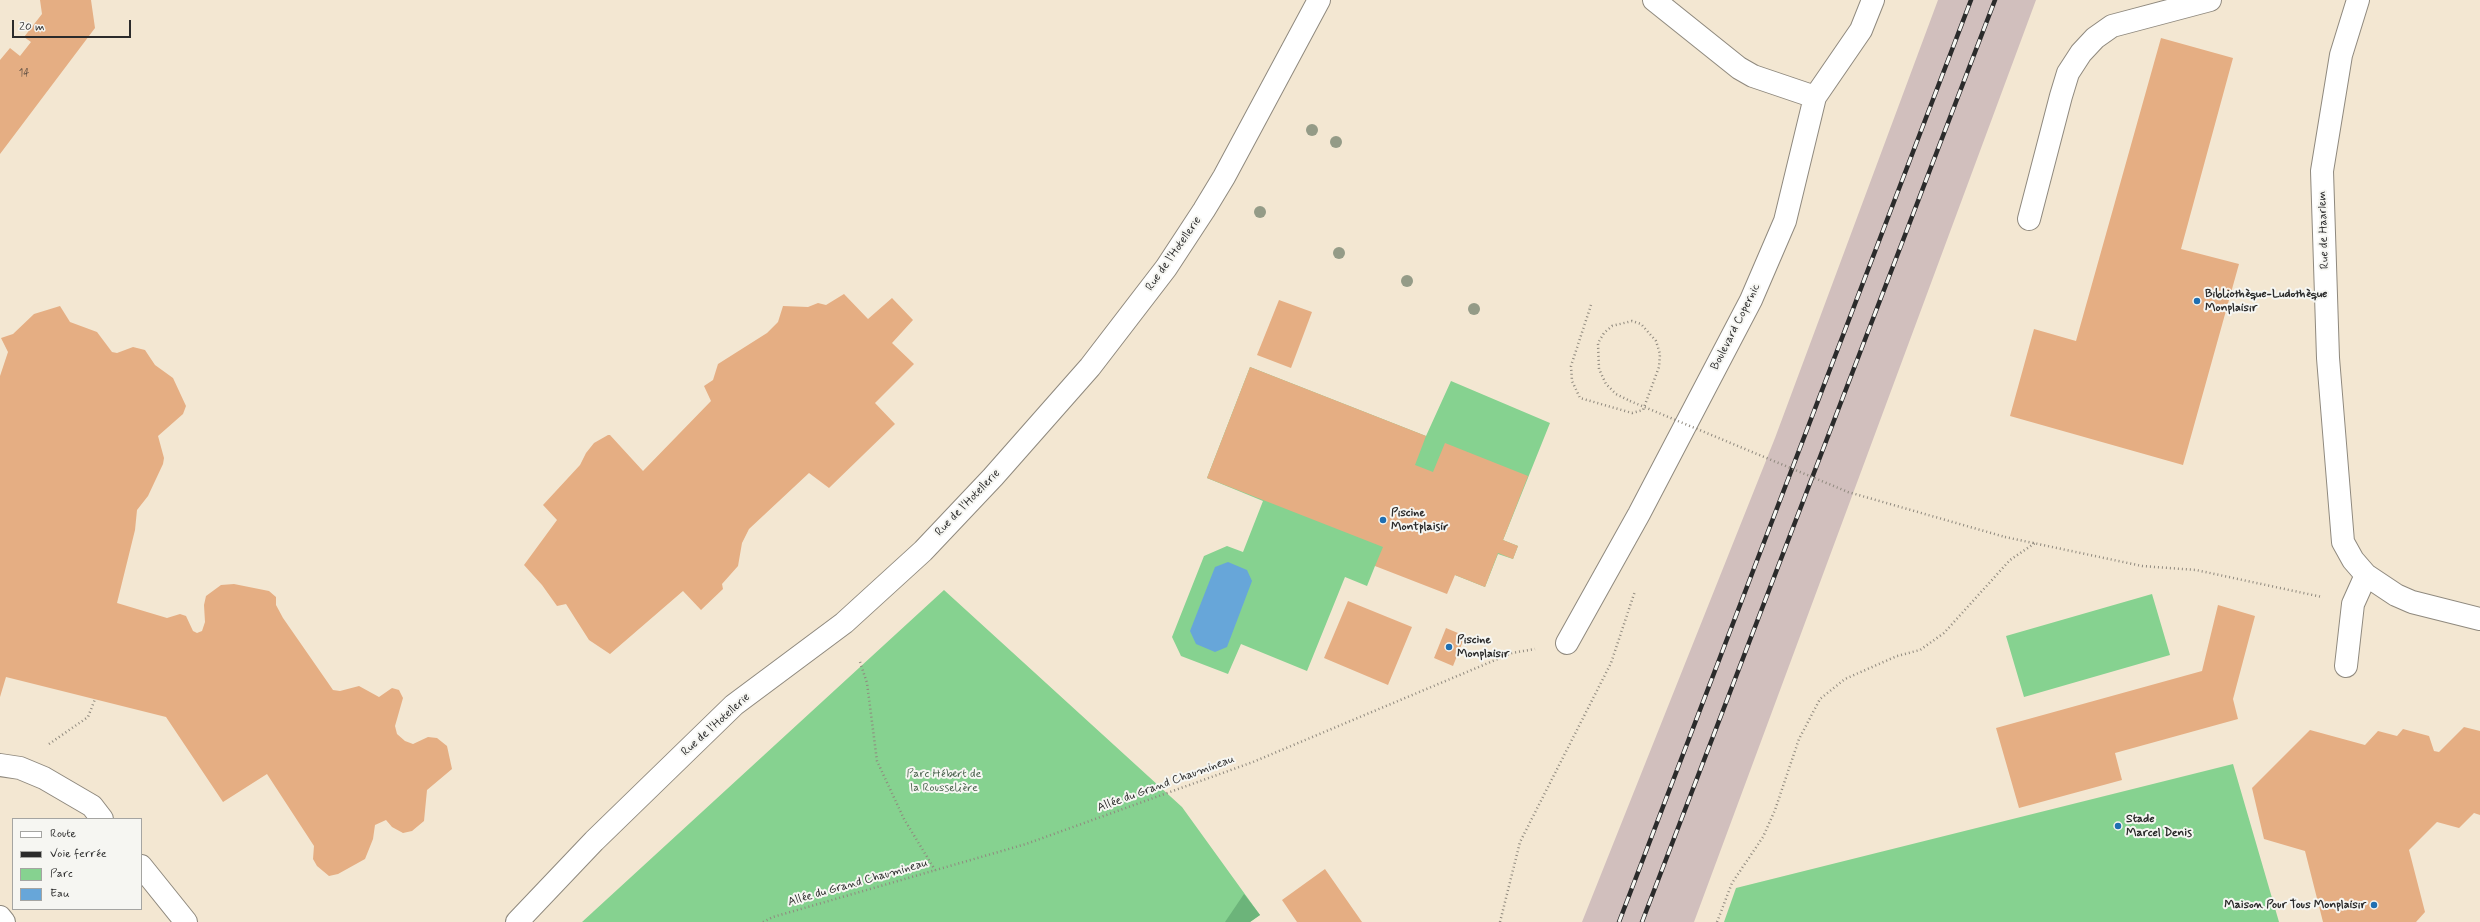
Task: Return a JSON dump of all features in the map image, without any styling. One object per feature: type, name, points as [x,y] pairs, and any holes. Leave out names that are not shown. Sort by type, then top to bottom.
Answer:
[{"type":"street","name":"Rue de l'Hotellerie","points":[[516,922],[594,841],[734,705],[844,623],[922,551],[993,478],[1084,373],[1166,268],[1224,177],[1319,0]]},
{"type":"street","points":[[1654,0],[1740,68],[1753,76],[1815,97]]},
{"type":"street","name":"Boulevard Copernic","points":[[1567,643],[1639,514],[1751,300],[1785,221],[1815,97],[1861,30],[1873,0]]},
{"type":"street","points":[[2029,219],[2068,73],[2081,53],[2095,38],[2112,26],[2210,0]]},
{"type":"street","name":"Rue de Haarlem","points":[[2358,0],[2341,55],[2322,171],[2328,358],[2343,542],[2353,560],[2366,575],[2380,587],[2412,602],[2480,619]]},
{"type":"street","points":[[2346,666],[2353,604],[2366,575]]},
{"type":"street","points":[[0,765],[20,768],[44,778],[92,806],[101,818]]},
{"type":"street","points":[[142,867],[186,922]]},
{"type":"street","points":[[0,917],[4,922]]},
{"type":"path","points":[[1591,305],[1571,366],[1572,381],[1580,398],[1632,414],[1642,410],[1655,382],[1660,354],[1650,332],[1641,324],[1632,321],[1612,326],[1604,333],[1598,343],[1597,355],[1599,369],[1606,384],[1616,394],[1848,492],[2005,537],[2142,566],[2196,570],[2324,597]]},
{"type":"path","points":[[1718,922],[1732,883],[1763,837],[1775,810],[1799,739],[1820,699],[1845,679],[1897,656],[1920,650],[1938,637],[2010,560],[2035,543]]},
{"type":"path","points":[[1500,922],[1520,842],[1611,663],[1636,588]]},
{"type":"path","name":"Allée du Grand Chaumineau","points":[[763,922],[773,917],[1026,844],[1252,762],[1512,653],[1567,643]]},
{"type":"path","points":[[860,662],[867,683],[877,761],[904,819],[934,870]]},
{"type":"path","points":[[43,747],[88,717],[95,699]]},
{"type":"shaded area","points":[[1938,0],[2036,0],[1694,922],[1582,922],[1775,438]]},
{"type":"green space","name":"Piscine Montplaisir","points":[[1250,367],[1426,436],[1451,381],[1550,423],[1503,540],[1518,546],[1513,559],[1498,554],[1485,587],[1455,575],[1375,566],[1367,586],[1345,577],[1307,671],[1241,644],[1228,674],[1181,656],[1172,637],[1204,556],[1227,546],[1243,552],[1263,501],[1207,478]]},
{"type":"green space","name":"Parc Hébert de la Rousselière","points":[[944,590],[1182,807],[1260,915],[1250,922],[582,922]]},
{"type":"green space","points":[[2152,594],[2170,655],[2024,697],[2006,636]]},
{"type":"green space","name":"Stade Marcel Denis","points":[[2233,764],[2279,922],[1724,922],[1736,888]]},
{"type":"green space","points":[[1244,894],[1260,915],[1250,922],[1225,922]]},
{"type":"water","points":[[1228,562],[1247,570],[1252,581],[1227,647],[1215,652],[1196,644],[1190,631],[1215,567]]},
{"type":"building","points":[[40,0],[91,0],[95,28],[0,154],[0,60],[10,48],[20,56],[31,42],[24,37],[42,14]]},
{"type":"building","points":[[2161,38],[2233,58],[2181,249],[2239,264],[2183,465],[2010,416],[2034,329],[2076,341]]},
{"type":"building","points":[[844,294],[868,319],[892,298],[913,320],[892,343],[914,364],[875,403],[895,424],[829,488],[809,473],[749,529],[742,543],[738,566],[722,584],[723,589],[701,610],[683,591],[610,654],[589,640],[566,604],[557,606],[542,585],[524,565],[557,520],[543,505],[580,465],[586,453],[594,443],[608,435],[610,435],[643,471],[711,401],[704,386],[713,380],[718,364],[767,333],[778,322],[783,306],[808,307],[818,303],[826,305]]},
{"type":"building","points":[[1279,300],[1312,312],[1291,368],[1257,355]]},
{"type":"building","points":[[60,306],[70,322],[97,332],[112,352],[117,353],[133,347],[145,350],[155,365],[173,378],[186,406],[183,414],[158,436],[164,458],[163,464],[148,496],[137,510],[135,530],[117,603],[167,618],[180,614],[186,616],[193,631],[197,633],[202,631],[205,622],[204,605],[206,596],[221,585],[234,584],[269,591],[276,597],[276,605],[283,618],[333,690],[340,691],[359,686],[379,697],[392,688],[399,690],[403,698],[395,726],[397,734],[405,741],[413,744],[428,737],[437,738],[447,746],[452,769],[427,790],[424,821],[412,831],[403,833],[392,827],[386,820],[375,825],[373,839],[365,859],[338,874],[329,876],[317,866],[313,859],[314,846],[267,774],[223,802],[166,717],[6,677],[0,697],[0,376],[8,352],[1,338],[13,334],[34,314]]},
{"type":"building","points":[[1250,367],[1426,436],[1415,465],[1433,472],[1445,443],[1528,476],[1503,540],[1518,546],[1513,559],[1498,553],[1485,587],[1455,575],[1447,594],[1375,566],[1383,547],[1207,478]]},
{"type":"building","points":[[1348,601],[1412,627],[1388,685],[1324,658]]},
{"type":"building","points":[[2218,605],[2255,616],[2233,699],[2238,719],[2115,753],[2122,780],[2019,808],[1996,728],[2202,671]]},
{"type":"building","name":"Piscine Monplaisir","points":[[1446,628],[1465,636],[1453,666],[1434,658]]},
{"type":"building","points":[[2464,727],[2480,731],[2480,815],[2474,813],[2459,828],[2437,822],[2409,850],[2425,912],[2416,922],[2323,922],[2305,851],[2264,839],[2252,788],[2310,730],[2365,745],[2378,731],[2397,736],[2403,729],[2429,736],[2434,751],[2439,752]]},
{"type":"building","points":[[1325,869],[1362,922],[1297,922],[1282,900]]},
{"type":"railway","points":[[1619,922],[1971,0]]},
{"type":"railway","points":[[1642,922],[1995,0]]},
{"type":"place","name":"Bibliothèque-Ludothèque Monplaisir","points":[[2197,301]]},
{"type":"place","name":"Piscine Montplaisir","points":[[1383,520]]},
{"type":"place","name":"Piscine Monplaisir","points":[[1449,647]]},
{"type":"place","name":"Stade Marcel Denis","points":[[2118,826]]},
{"type":"place","name":"Maison Pour Tous Monplaisir","points":[[2374,905]]}]
